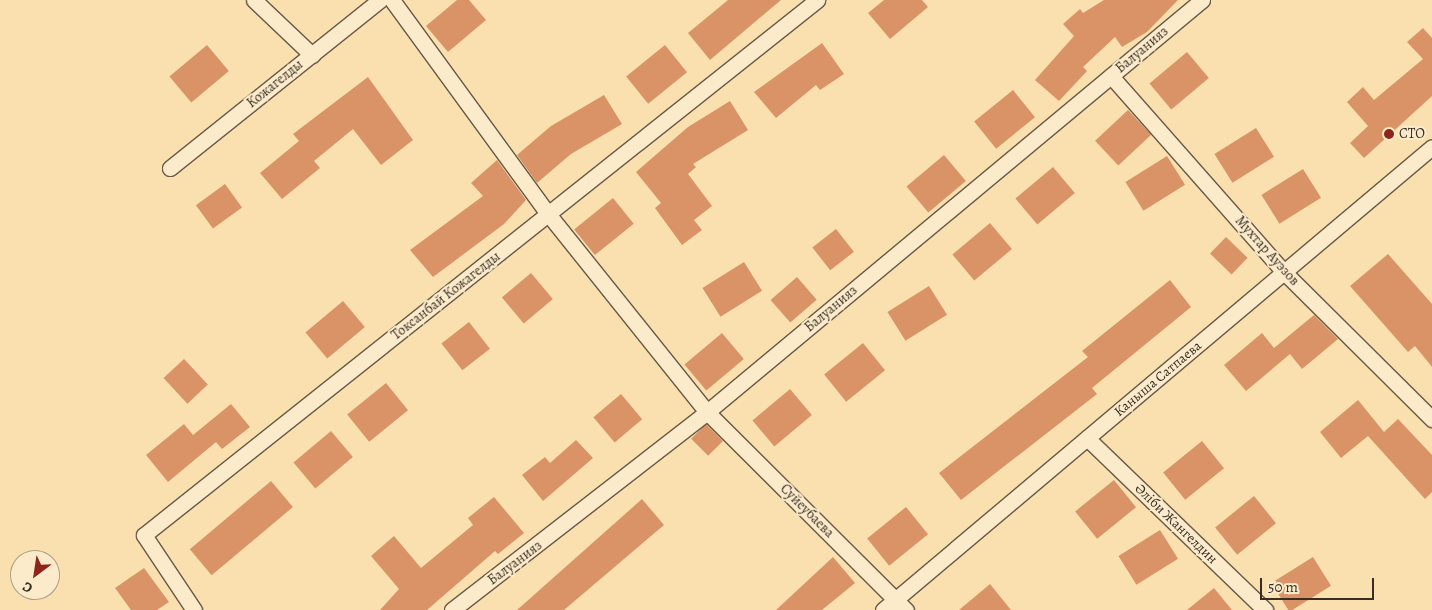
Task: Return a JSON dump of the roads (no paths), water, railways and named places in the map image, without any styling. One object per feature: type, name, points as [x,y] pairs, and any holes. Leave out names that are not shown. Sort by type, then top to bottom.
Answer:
[{"type":"street","points":[[254,0],[312,55]]},
{"type":"street","name":"Кожагелды","points":[[170,168],[380,0]]},
{"type":"street","name":"Суйеубаева","points":[[392,0],[549,215],[707,412],[901,605]]},
{"type":"street","name":"Токсанбай Кожагелды","points":[[194,610],[144,535],[549,215],[817,0]]},
{"type":"street","name":"Балуанияз","points":[[452,610],[707,412],[1202,0]]},
{"type":"street","name":"Мухтар Ауэзов","points":[[1111,76],[1284,272],[1432,419]]},
{"type":"street","name":"Каныша Сатпаева","points":[[883,610],[901,605],[1087,438],[1432,147]]},
{"type":"street","name":"Әліби Жангелдин","points":[[1087,438],[1265,610]]},
{"type":"place","name":"CTO","points":[[1389,134]]}]
